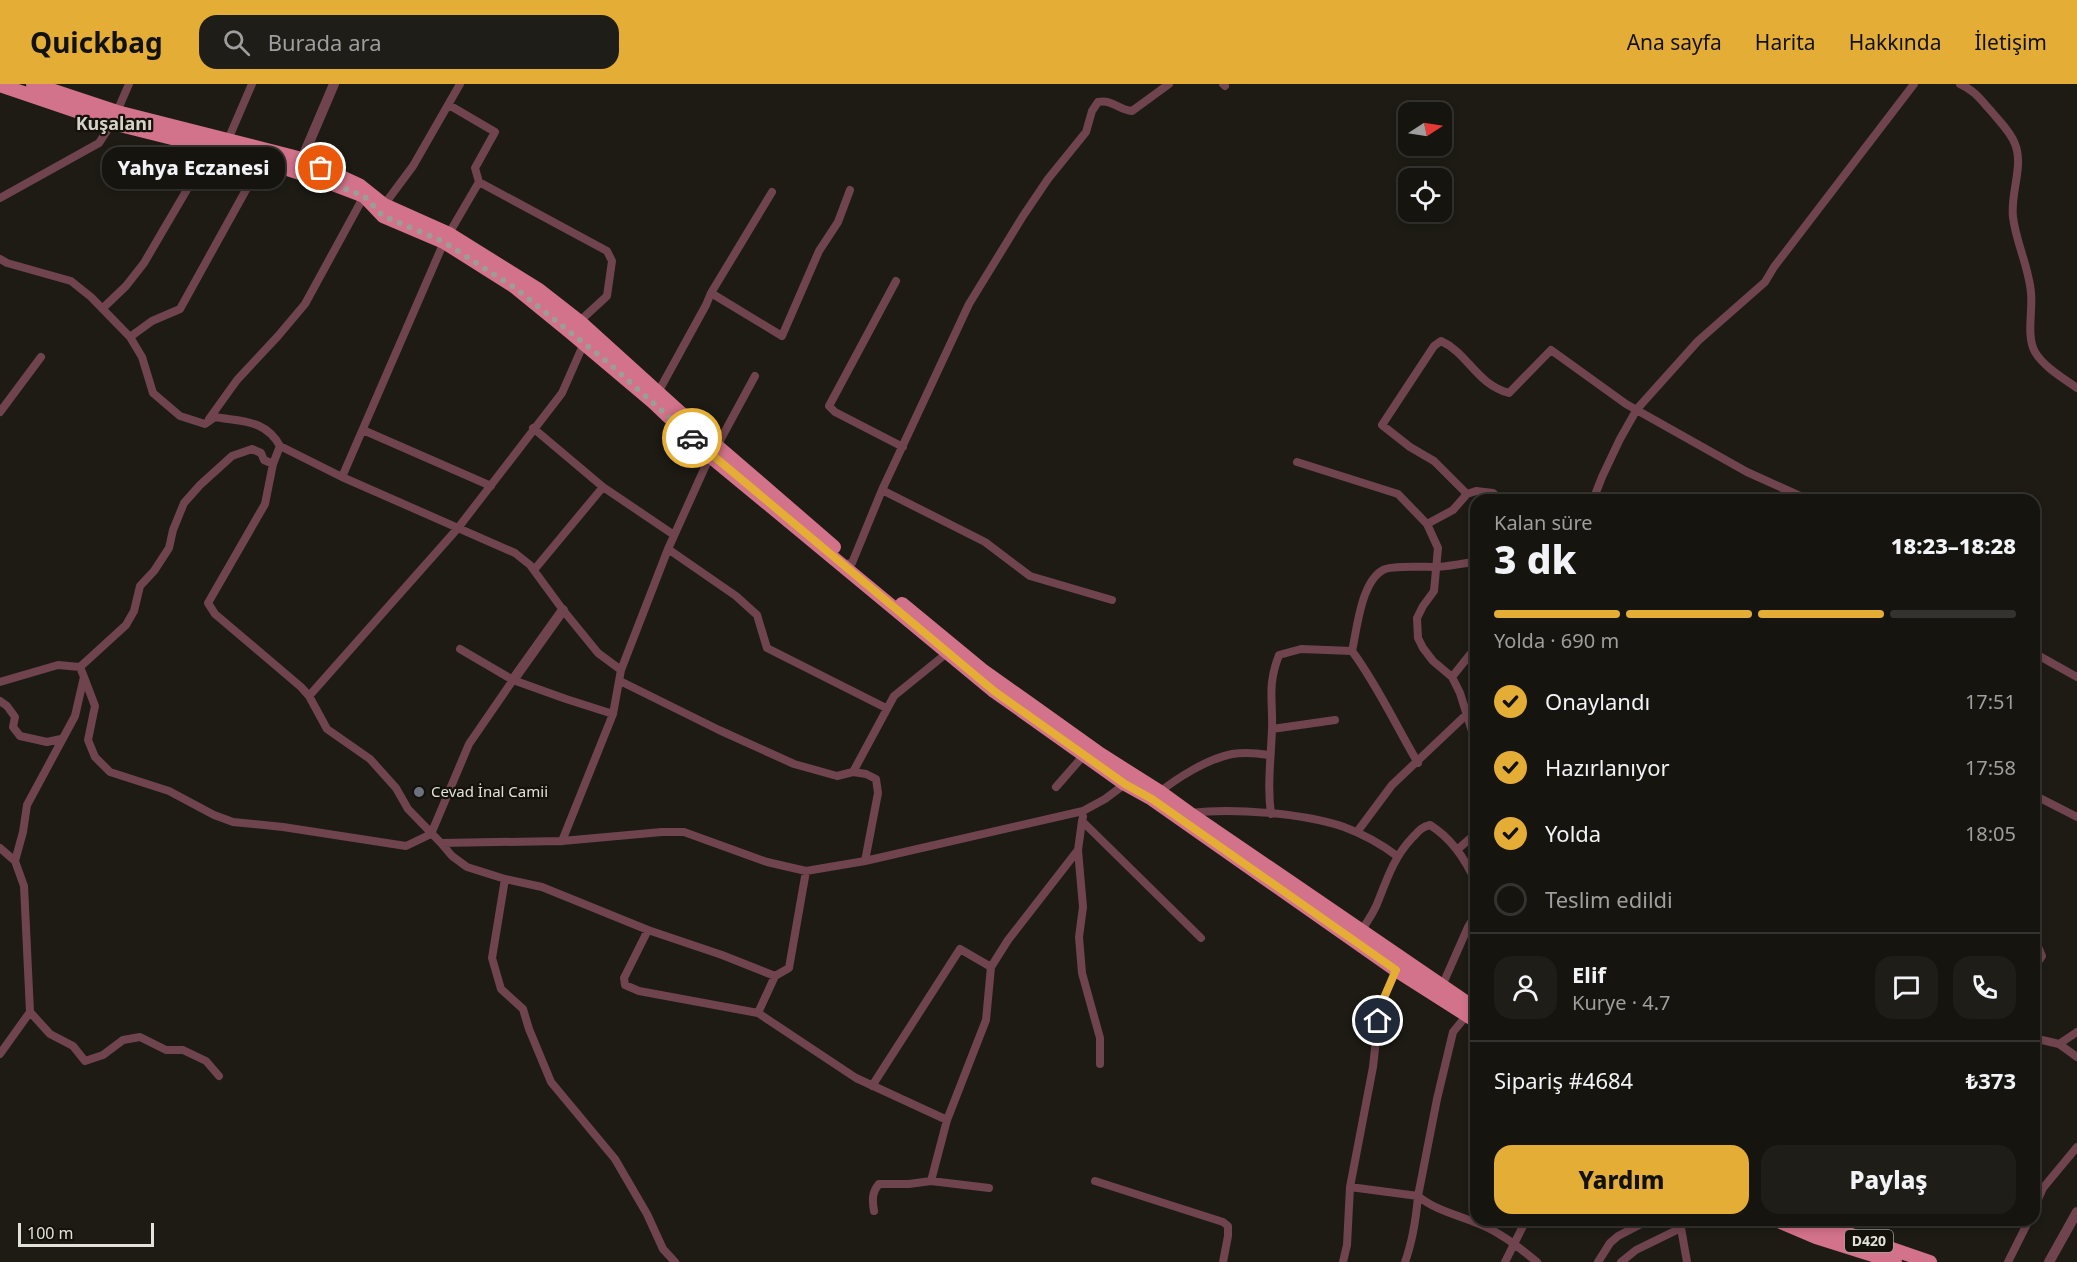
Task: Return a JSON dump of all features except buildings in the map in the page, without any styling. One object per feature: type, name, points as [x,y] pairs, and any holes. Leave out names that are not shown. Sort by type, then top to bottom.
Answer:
[{"type":"highway","points":[[33,84],[114,118],[300,165],[359,185],[384,210]]},
{"type":"highway","points":[[0,85],[208,147],[225,146],[256,159],[300,165],[364,196],[384,210],[447,238],[515,288],[575,326],[714,451],[994,691],[1125,784],[1156,795]]},
{"type":"highway","points":[[575,326],[584,343],[656,397]]},
{"type":"highway","points":[[846,564],[992,676],[1396,970],[1470,1013]]},
{"type":"highway","points":[[1182,815],[1442,986],[1470,1012]]},
{"type":"highway","name":"D420","points":[[1819,1226],[1895,1262]]},
{"type":"highway","name":"D420","points":[[1820,1226],[1930,1262]]},
{"type":"street","points":[[0,198],[99,143],[114,118],[129,84]]},
{"type":"street","points":[[225,146],[252,84]]},
{"type":"street","points":[[300,165],[334,84]]},
{"type":"street","points":[[384,210],[413,166],[460,84]]},
{"type":"street","points":[[846,564],[969,304],[1048,179],[1086,132],[1092,111],[1098,102],[1107,100],[1132,111],[1169,84]]},
{"type":"street","points":[[1595,494],[1620,439],[1637,410],[1698,340],[1765,282],[1774,267],[1914,84]]},
{"type":"street","points":[[1960,84],[1971,89],[2015,143],[2018,157],[2013,216],[2032,294],[2033,348],[2048,366],[2077,388]]},
{"type":"street","points":[[342,477],[447,238],[478,182],[475,168],[495,132],[448,105]]},
{"type":"street","points":[[102,308],[126,286],[144,263],[192,181],[208,147]]},
{"type":"street","points":[[130,337],[152,321],[180,309],[247,188],[256,159]]},
{"type":"street","points":[[478,182],[607,251],[612,261],[607,296],[575,326]]},
{"type":"street","points":[[711,293],[782,336],[819,251],[838,222],[850,190]]},
{"type":"street","points":[[656,397],[711,293],[772,192]]},
{"type":"street","points":[[205,424],[237,380],[279,336],[304,304],[364,196]]},
{"type":"street","points":[[0,259],[71,281],[130,337],[141,357],[153,393],[180,416],[205,424]]},
{"type":"street","points":[[896,280],[829,406],[835,412],[903,447]]},
{"type":"street","points":[[1467,495],[1434,461],[1410,447],[1382,425],[1434,346],[1441,341],[1451,346],[1480,377],[1498,390],[1509,393],[1551,351],[1637,410],[1747,472],[1796,494]]},
{"type":"street","points":[[309,696],[458,528],[491,486],[533,428],[562,393],[584,343]]},
{"type":"street","points":[[0,411],[41,357]]},
{"type":"street","points":[[562,841],[613,714],[621,670],[668,549],[714,451],[755,376]]},
{"type":"street","points":[[205,424],[215,417],[260,424],[273,434],[280,446],[342,477],[515,553],[534,570],[598,653],[621,670]]},
{"type":"street","points":[[533,428],[603,487],[674,536]]},
{"type":"street","points":[[363,430],[491,486]]},
{"type":"street","points":[[280,446],[273,464],[265,504],[208,603],[215,614],[301,687],[309,696],[327,729],[370,759],[396,788],[408,809],[452,856],[467,867],[505,879],[542,887],[648,930],[775,976]]},
{"type":"street","points":[[0,682],[58,665],[80,666],[126,625],[134,611],[140,586],[154,571],[169,548],[173,530],[184,503],[200,484],[232,456],[252,449],[261,453],[264,460],[273,464]]},
{"type":"street","points":[[1297,462],[1398,494],[1427,524],[1438,548],[1434,567],[1434,591],[1417,618],[1416,628],[1423,648],[1433,661],[1452,677],[1470,724]]},
{"type":"street","points":[[534,570],[603,487]]},
{"type":"street","points":[[882,490],[985,542],[1030,576],[1112,600]]},
{"type":"street","points":[[1427,524],[1453,510],[1467,495],[1476,491],[1494,494]]},
{"type":"street","points":[[668,549],[736,596],[757,615],[767,648],[886,708]]},
{"type":"street","points":[[1418,763],[1367,672],[1352,651],[1365,594],[1372,581],[1382,570],[1390,567],[1434,567],[1470,563]]},
{"type":"street","points":[[80,666],[95,706],[88,740],[94,757],[110,772],[169,791],[214,815],[233,822],[284,826],[406,846],[431,834],[469,744],[563,610]]},
{"type":"street","points":[[460,649],[513,680],[613,714]]},
{"type":"street","points":[[1271,814],[1269,795],[1269,754],[1272,729],[1270,685],[1279,655],[1301,649],[1352,651]]},
{"type":"street","points":[[853,772],[894,696],[947,653]]},
{"type":"street","points":[[1452,677],[1470,654]]},
{"type":"street","points":[[2040,656],[2077,677]]},
{"type":"street","points":[[15,861],[27,805],[75,716],[84,677]]},
{"type":"street","points":[[620,681],[794,764],[837,776],[853,772],[866,774],[876,779],[878,793],[865,861]]},
{"type":"street","points":[[0,701],[8,706],[15,717],[13,727],[20,736],[47,742],[61,739]]},
{"type":"street","points":[[1357,832],[1392,785],[1418,763],[1467,714]]},
{"type":"street","points":[[1272,729],[1335,720]]},
{"type":"street","points":[[1156,795],[1179,778],[1230,754],[1269,754]]},
{"type":"street","points":[[1056,786],[1084,755]]},
{"type":"street","points":[[441,843],[562,841],[684,832],[767,862],[806,871],[865,861],[1083,811],[1106,799],[1125,784]]},
{"type":"street","points":[[2040,798],[2077,817]]},
{"type":"street","points":[[1182,815],[1215,810],[1312,820],[1342,826],[1357,832],[1397,856]]},
{"type":"street","points":[[1083,811],[1078,850],[1083,907],[1079,938],[1082,973],[1100,1038],[1100,1064]]},
{"type":"street","points":[[1082,821],[1201,938]]},
{"type":"street","points":[[1361,932],[1379,900],[1397,856],[1419,830],[1430,825],[1439,830],[1457,850],[1470,873]]},
{"type":"street","points":[[1457,850],[1470,839]]},
{"type":"street","points":[[0,848],[15,861],[24,886],[30,1012],[0,1054]]},
{"type":"street","points":[[931,1181],[947,1120],[986,1020],[991,967],[1008,940],[1078,850]]},
{"type":"street","points":[[0,856],[15,861]]},
{"type":"street","points":[[758,1013],[775,976],[789,968],[806,871]]},
{"type":"street","points":[[505,879],[492,958],[501,989],[524,1009],[529,1029],[551,1082],[615,1159],[647,1214],[663,1249],[675,1262]]},
{"type":"street","points":[[1442,986],[1470,927]]},
{"type":"street","points":[[648,930],[624,978],[625,985],[639,991],[758,1013],[856,1078],[947,1120]]},
{"type":"street","points":[[872,1086],[960,949],[991,967]]},
{"type":"street","points":[[1343,1262],[1347,1245],[1350,1187],[1383,1000],[1396,970]]},
{"type":"street","points":[[30,1012],[50,1034],[73,1046],[85,1061],[103,1055],[123,1040],[140,1037],[166,1050],[183,1050],[206,1061],[219,1076]]},
{"type":"street","points":[[1405,1262],[1411,1246],[1418,1196],[1453,1032],[1470,1018]]},
{"type":"street","points":[[2059,1044],[2077,1032]]},
{"type":"street","points":[[2040,1040],[2059,1044],[2077,1057]]},
{"type":"street","points":[[2040,1195],[2077,1147]]},
{"type":"street","points":[[874,1211],[872,1202],[874,1190],[879,1184],[931,1181],[989,1188]]},
{"type":"street","points":[[1095,1181],[1223,1222],[1228,1226],[1223,1262]]},
{"type":"street","points":[[1350,1187],[1418,1196],[1427,1204],[1470,1221]]},
{"type":"street","points":[[2049,1262],[2077,1212]]},
{"type":"street","points":[[1483,1226],[1515,1244],[1537,1262]]},
{"type":"street","points":[[1505,1262],[1523,1226]]},
{"type":"street","points":[[1598,1262],[1610,1243],[1637,1226]]},
{"type":"street","points":[[1621,1262],[1636,1250],[1678,1226]]},
{"type":"street","points":[[1682,1226],[1687,1262]]},
{"type":"street","points":[[2008,1262],[2026,1226]]},
{"type":"way so far","points":[[321,168],[302,159],[297,171],[364,196],[383,216],[444,242],[515,288],[611,365],[692,438]]},
{"type":"place","name":"Yahya Eczanesi","points":[[321,168]]},
{"type":"place","name":"Cevad İnal Camii","points":[[419,792]]},
{"type":"district","name":"Kuşalanı","points":[[114,124]]},
{"type":"route","points":[[692,438],[994,691],[1396,970],[1383,1000],[1378,1021]]}]
